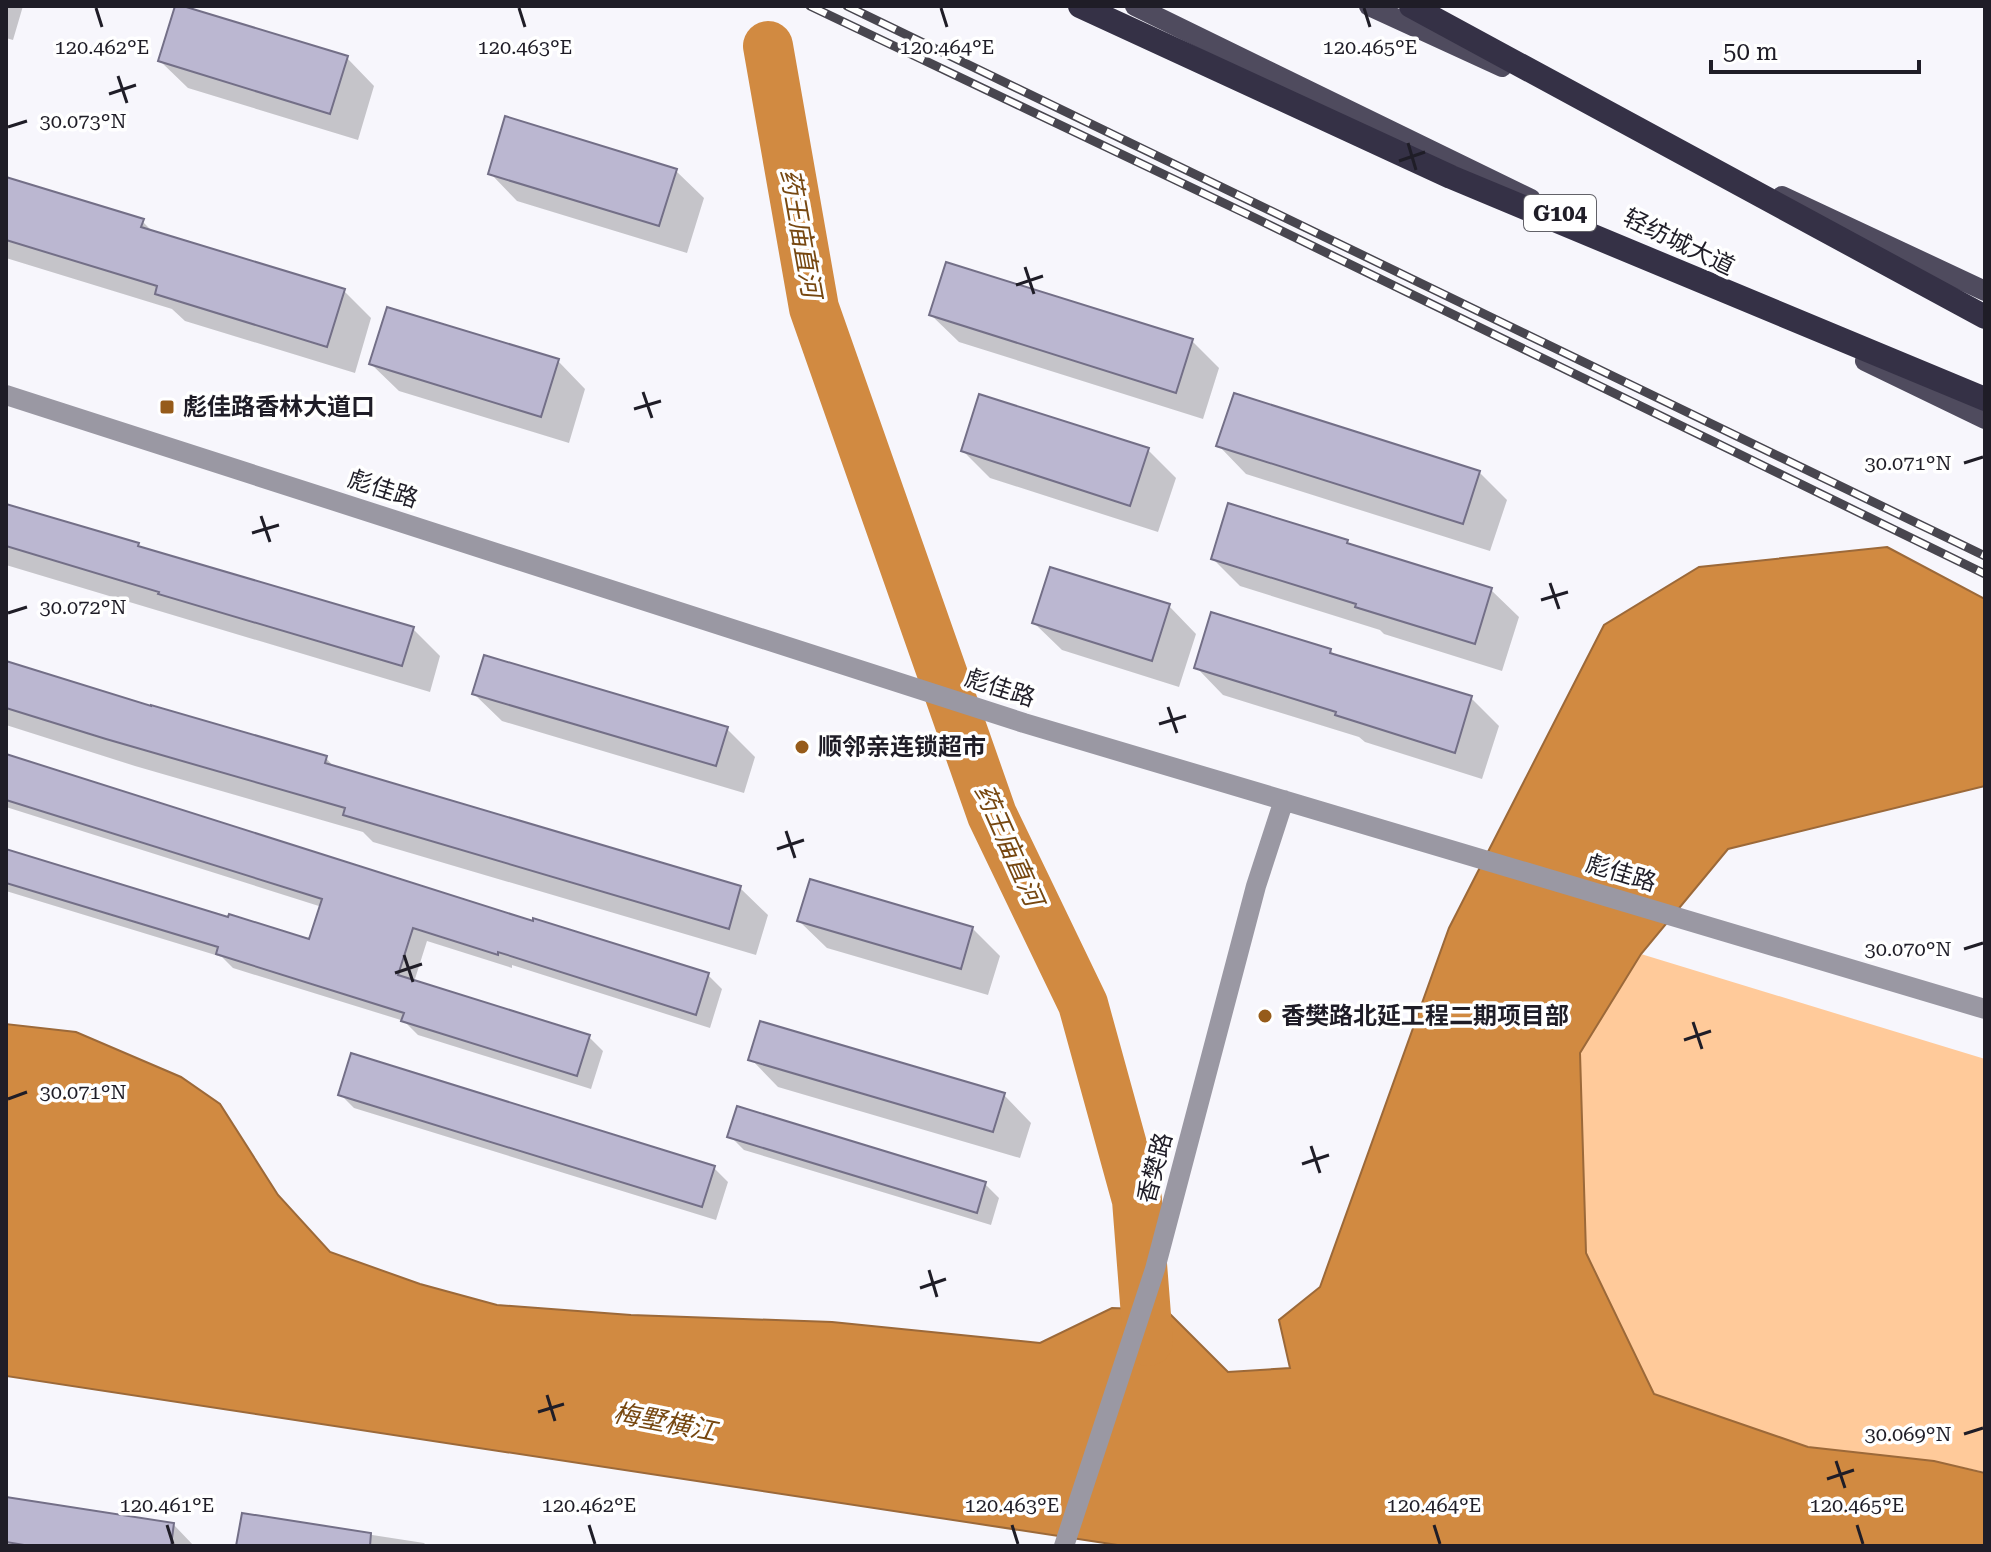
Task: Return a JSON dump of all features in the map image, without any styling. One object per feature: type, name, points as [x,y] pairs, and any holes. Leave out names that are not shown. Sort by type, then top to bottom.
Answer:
[{"type":"highway","points":[[1080,6],[1451,177],[1985,399]]},
{"type":"highway","points":[[1411,6],[1985,317]]},
{"type":"main road","name":"轻纺城大道","points":[[1135,6],[1985,419]]},
{"type":"main road","points":[[1369,6],[1985,291]]},
{"type":"street","name":"彪佳路","points":[[6,395],[986,711],[1985,1009]]},
{"type":"street","name":"香樊路","points":[[1064,1546],[1155,1269],[1256,886],[1284,800]]},
{"type":"shaded area","points":[[1641,954],[1985,1059],[1985,1472],[1934,1461],[1808,1447],[1654,1394],[1586,1253],[1580,1053]]},
{"type":"water","name":"梅墅横江","points":[[1887,547],[1985,599],[1985,786],[1728,849],[1641,954],[1580,1053],[1586,1253],[1654,1394],[1808,1447],[1934,1461],[1985,1473],[1985,1546],[1124,1546],[6,1376],[6,1024],[76,1032],[181,1077],[220,1104],[278,1195],[330,1252],[420,1284],[497,1305],[631,1315],[832,1322],[1040,1343],[1112,1308],[1166,1310],[1228,1372],[1290,1368],[1279,1320],[1320,1287],[1449,928],[1604,625],[1699,567]]},
{"type":"building","points":[[175,6],[348,56],[330,114],[158,61]]},
{"type":"building","points":[[505,116],[677,169],[659,226],[488,174]]},
{"type":"building","points":[[6,177],[144,219],[141,227],[345,289],[327,347],[155,294],[157,286],[6,240]]},
{"type":"building","points":[[946,262],[1193,339],[1176,393],[929,315]]},
{"type":"building","points":[[387,307],[559,359],[541,417],[369,364]]},
{"type":"building","points":[[1234,393],[1480,471],[1463,524],[1216,446]]},
{"type":"building","points":[[979,394],[1149,448],[1130,506],[961,451]]},
{"type":"building","points":[[1228,503],[1492,588],[1475,644],[1211,559]]},
{"type":"building","points":[[6,504],[414,627],[402,666],[6,546]]},
{"type":"building","points":[[1050,567],[1170,604],[1152,661],[1032,623]]},
{"type":"building","points":[[1211,612],[1331,649],[1330,653],[1472,696],[1455,753],[1194,668]]},
{"type":"building","points":[[484,655],[728,727],[716,766],[472,694]]},
{"type":"building","points":[[6,661],[327,756],[325,763],[741,886],[729,929],[343,815],[345,808],[6,708]]},
{"type":"building","points":[[6,754],[533,921],[533,918],[709,973],[696,1015],[413,928],[398,975],[590,1035],[577,1076],[401,1021],[404,1013],[216,954],[218,947],[6,883],[6,849],[309,939],[322,899],[6,800]]},
{"type":"building","points":[[810,879],[973,927],[961,969],[797,921]]},
{"type":"building","points":[[760,1021],[1005,1093],[993,1132],[748,1060]]},
{"type":"building","points":[[351,1053],[715,1166],[702,1207],[338,1095]]},
{"type":"building","points":[[737,1106],[986,1182],[977,1213],[727,1137]]},
{"type":"building","points":[[6,1497],[174,1523],[171,1546],[30,1546],[6,1542]]},
{"type":"building","points":[[242,1513],[371,1533],[370,1546],[236,1546]]},
{"type":"waterway","name":"药王庙直河","points":[[768,46],[814,308],[992,815],[1083,1004],[1137,1200],[1148,1341]]},
{"type":"railway","points":[[810,6],[1251,216],[1985,574]]},
{"type":"railway","points":[[847,6],[1985,556]]},
{"type":"place","name":"彪佳路香林大道口","points":[[167,407]]},
{"type":"place","name":"顺邻亲连锁超市","points":[[802,747]]},
{"type":"place","name":"香樊路北延工程二期项目部","points":[[1265,1016]]}]
